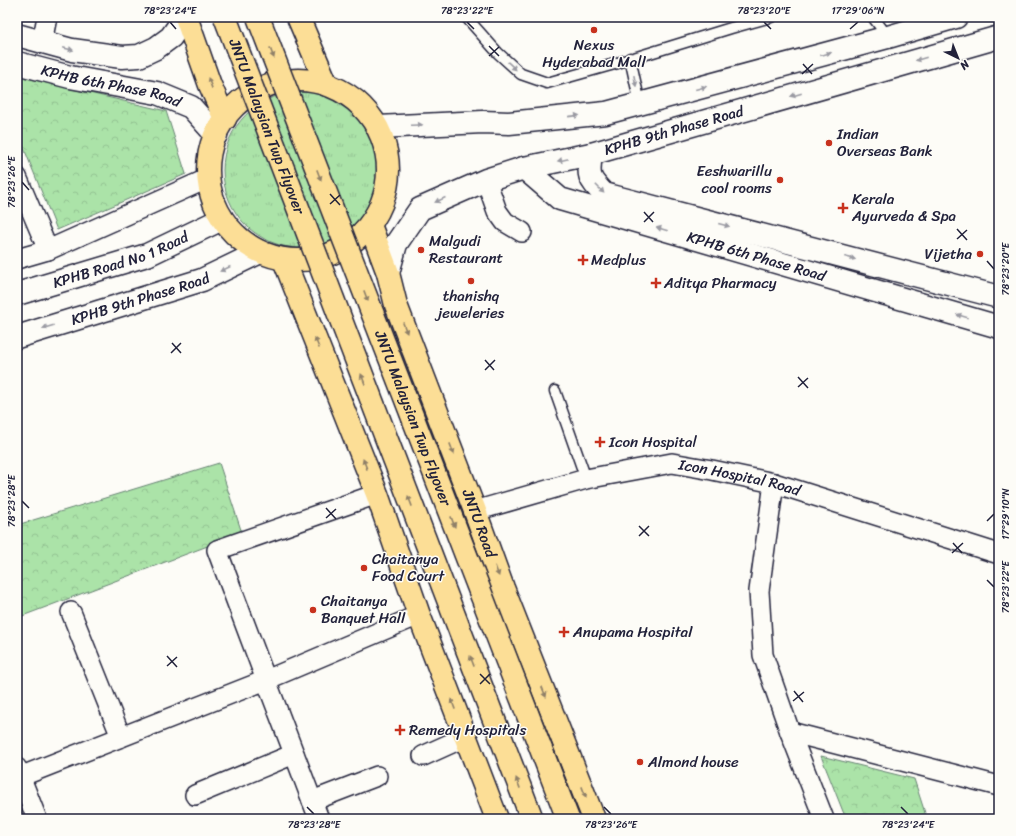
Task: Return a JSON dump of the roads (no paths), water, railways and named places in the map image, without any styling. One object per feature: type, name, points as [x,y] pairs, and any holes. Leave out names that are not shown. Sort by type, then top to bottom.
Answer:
[{"type":"main road","points":[[186,17],[210,85],[220,127]]},
{"type":"main road","name":"JNTU Malaysian Twp Flyover","points":[[224,17],[532,819]]},
{"type":"main road","name":"JNTU Malaysian Twp Flyover","points":[[258,17],[568,819]]},
{"type":"main road","points":[[298,17],[327,84]]},
{"type":"main road","points":[[298,80],[327,84],[347,94],[365,108],[378,127],[387,151],[388,177],[383,202],[370,225],[353,242],[332,254],[308,260],[284,260],[260,252],[239,238],[222,220],[213,200],[209,178],[209,164],[211,149],[220,127],[244,99],[270,85],[298,80]]},
{"type":"main road","name":"JNTU Road","points":[[370,225],[388,273],[396,305],[503,588],[594,819]]},
{"type":"main road","points":[[284,260],[377,494],[419,615],[497,819]]},
{"type":"street","points":[[42,42],[47,17]]},
{"type":"street","name":"KPHB 6th Phase Road","points":[[17,35],[72,50],[122,57],[139,56],[156,48],[171,37],[186,17]]},
{"type":"street","points":[[378,127],[483,122],[509,123],[606,113],[888,37],[956,17]]},
{"type":"street","name":"KPHB 9th Phase Road","points":[[388,273],[396,244],[420,209],[486,180],[524,168],[591,154],[999,37]]},
{"type":"street","name":"KPHB 6th Phase Road","points":[[17,63],[70,77],[157,93],[191,107],[220,127]]},
{"type":"street","name":"KPHB 6th Phase Road","points":[[591,154],[589,171],[591,178],[604,194],[999,297]]},
{"type":"street","name":"KPHB 6th Phase Road","points":[[524,168],[560,200],[999,327]]},
{"type":"street","points":[[17,178],[48,250]]},
{"type":"street","points":[[17,259],[48,250],[209,178]]},
{"type":"street","points":[[486,180],[497,211],[505,222],[522,232]]},
{"type":"street","name":"KPHB Road No 1 Road","points":[[17,294],[147,255],[222,220]]},
{"type":"street","name":"KPHB 9th Phase Road","points":[[17,337],[202,280],[260,252]]},
{"type":"street","name":"Icon Hospital Road","points":[[475,511],[586,479],[672,463],[774,483],[999,554]]},
{"type":"street","points":[[774,483],[759,591],[763,654],[790,732],[824,819]]},
{"type":"street","points":[[319,819],[217,550],[377,494]]},
{"type":"street","points":[[71,612],[121,737]]},
{"type":"street","points":[[37,819],[18,775],[121,737],[266,680],[419,615]]},
{"type":"street","points":[[790,732],[999,786]]},
{"type":"street","points":[[423,756],[465,737]]},
{"type":"street","points":[[195,795],[294,754]]},
{"type":"street","points":[[312,800],[377,776]]},
{"type":"lane","points":[[466,17],[498,53],[521,74],[547,83],[771,17]]},
{"type":"lane","points":[[873,17],[888,37]]},
{"type":"lane","points":[[630,58],[640,104]]},
{"type":"lane","points":[[555,391],[586,479]]},
{"type":"place","name":"Nexus Hyderabad Mall","points":[[594,30]]},
{"type":"place","name":"Indian Overseas Bank","points":[[829,143]]},
{"type":"place","name":"Eeshwarillu cool rooms","points":[[780,180]]},
{"type":"place","name":"Kerala Ayurveda & Spa","points":[[843,208]]},
{"type":"place","name":"Malgudi Restaurant","points":[[421,250]]},
{"type":"place","name":"Vijetha","points":[[980,254]]},
{"type":"place","name":"Medplus","points":[[583,260]]},
{"type":"place","name":"thanishq jeweleries","points":[[471,281]]},
{"type":"place","name":"Aditya Pharmacy","points":[[656,283]]},
{"type":"place","name":"Icon Hospital","points":[[600,442]]},
{"type":"place","name":"Chaitanya Food Court","points":[[364,568]]},
{"type":"place","name":"Chaitanya Banquet Hall","points":[[313,610]]},
{"type":"place","name":"Anupama Hospital","points":[[564,632]]},
{"type":"place","name":"Remedy Hospitals","points":[[400,730]]},
{"type":"place","name":"Almond house","points":[[640,762]]}]
